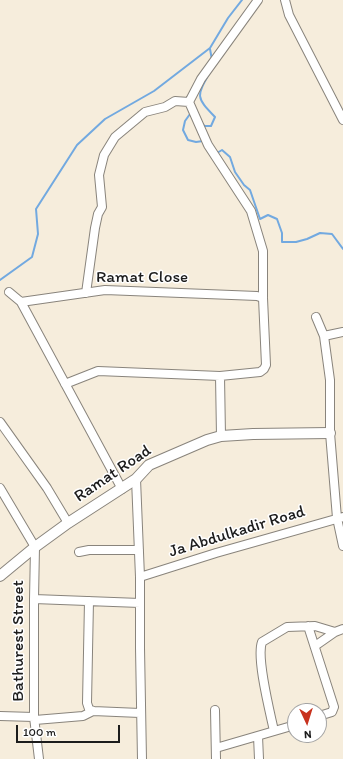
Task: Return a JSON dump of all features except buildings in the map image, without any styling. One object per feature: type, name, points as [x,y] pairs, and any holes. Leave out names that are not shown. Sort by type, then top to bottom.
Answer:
[{"type":"street","points":[[189,102],[201,79],[258,0]]},
{"type":"street","points":[[285,0],[289,15],[343,120]]},
{"type":"street","points":[[86,293],[95,228],[98,214],[102,207],[99,175],[104,155],[115,137],[145,112],[165,107],[175,101],[189,102]]},
{"type":"street","points":[[65,384],[98,371],[220,376],[260,372],[266,365],[263,298],[263,251],[251,211],[208,146],[189,102]]},
{"type":"street","name":"Ramat Close","points":[[20,302],[105,290],[257,296],[263,298]]},
{"type":"street","points":[[9,292],[20,302],[122,489]]},
{"type":"street","points":[[316,317],[324,336],[330,380],[330,434],[343,546]]},
{"type":"street","points":[[324,336],[343,332]]},
{"type":"street","points":[[220,376],[221,436]]},
{"type":"street","points":[[0,422],[47,488],[68,523]]},
{"type":"street","name":"Ramat Road","points":[[1,574],[68,523],[136,479],[149,465],[207,440],[221,436],[252,434],[330,434]]},
{"type":"street","points":[[136,479],[140,577],[140,713],[142,759]]},
{"type":"street","points":[[0,488],[35,547]]},
{"type":"street","name":"Ja Abdulkadir Road","points":[[140,577],[340,517]]},
{"type":"street","name":"Bathurest Street","points":[[35,547],[35,718],[40,759]]},
{"type":"street","points":[[79,552],[89,550],[139,550]]},
{"type":"street","points":[[34,599],[140,603]]},
{"type":"street","points":[[89,602],[88,709],[93,711],[140,713]]},
{"type":"street","points":[[308,626],[334,707],[332,712],[327,714]]},
{"type":"street","points":[[274,731],[260,659],[260,646],[265,640],[287,627],[315,626],[339,631]]},
{"type":"street","points":[[315,646],[339,631]]},
{"type":"street","points":[[215,710],[216,759]]},
{"type":"street","points":[[0,716],[35,718],[83,716],[93,711]]},
{"type":"street","points":[[216,748],[287,727]]},
{"type":"street","points":[[258,736],[259,759]]},
{"type":"waterway","points":[[0,280],[32,257],[38,234],[36,209],[77,145],[105,119],[154,91],[210,48],[228,18],[242,0]]},
{"type":"waterway","points":[[210,49],[212,60]]},
{"type":"waterway","points":[[203,124],[204,126],[211,126],[215,117],[201,101],[200,96],[202,87],[210,72]]},
{"type":"waterway","points":[[190,114],[185,121],[183,130],[188,140],[196,142],[203,141]]},
{"type":"waterway","points":[[217,153],[222,150],[230,157],[235,172],[244,185],[250,190],[260,219],[268,215],[277,219],[282,233],[282,242],[296,242],[320,233],[332,234],[343,249]]}]
